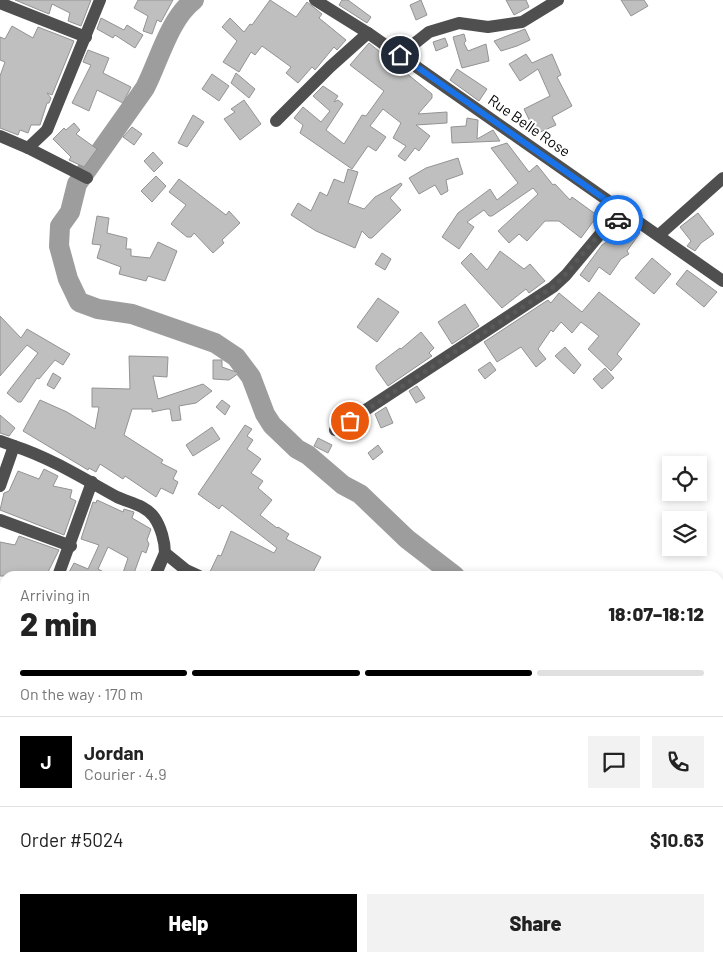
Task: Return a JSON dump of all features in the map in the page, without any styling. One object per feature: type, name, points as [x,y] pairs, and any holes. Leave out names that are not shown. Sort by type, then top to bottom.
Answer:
[{"type":"street","points":[[28,148],[47,130],[100,0]]},
{"type":"street","name":"Rue Belle Rose","points":[[315,0],[400,55],[626,214],[659,235],[723,282]]},
{"type":"street","points":[[400,55],[429,32],[459,23],[488,27],[522,22],[558,0]]},
{"type":"street","points":[[0,3],[86,37]]},
{"type":"street","points":[[276,120],[368,33]]},
{"type":"street","points":[[0,136],[83,175]]},
{"type":"street","points":[[659,235],[723,178]]},
{"type":"street","points":[[335,430],[553,287],[566,275],[606,227],[626,214]]},
{"type":"street","points":[[0,441],[92,482],[119,498],[140,505],[154,517],[165,543],[164,553],[157,571]]},
{"type":"street","points":[[0,486],[14,446]]},
{"type":"street","points":[[60,571],[71,546],[92,482]]},
{"type":"street","points":[[0,520],[71,546]]},
{"type":"street","points":[[164,553],[188,571]]},
{"type":"building","points":[[15,0],[91,0],[81,26],[68,21],[70,13],[52,4],[49,14]]},
{"type":"building","points":[[138,0],[173,0],[161,22],[157,20],[152,34],[143,31],[148,16],[134,8]]},
{"type":"building","points":[[270,0],[296,17],[307,2],[322,14],[319,18],[346,40],[337,50],[334,47],[315,70],[312,67],[298,83],[286,73],[291,67],[262,46],[255,55],[251,52],[239,72],[223,62],[237,41],[222,27],[230,18],[244,32],[250,24],[252,25]]},
{"type":"building","points":[[342,0],[348,0],[371,17],[367,23],[339,5]]},
{"type":"building","points":[[421,0],[427,15],[416,20],[410,5]]},
{"type":"building","points":[[506,0],[526,0],[529,7],[514,15]]},
{"type":"building","points":[[621,0],[644,0],[648,6],[631,16]]},
{"type":"building","points":[[101,18],[124,30],[127,25],[143,35],[135,48],[115,35],[113,38],[97,29]]},
{"type":"building","points":[[12,26],[33,38],[38,27],[74,41],[52,95],[47,93],[51,98],[49,103],[47,103],[40,125],[31,125],[28,133],[20,130],[18,135],[0,128],[0,76],[5,62],[0,60],[0,37],[5,39]]},
{"type":"building","points":[[525,29],[530,40],[517,46],[501,51],[494,41]]},
{"type":"building","points":[[464,34],[466,41],[464,43],[468,51],[486,44],[489,61],[462,68],[453,37]]},
{"type":"building","points":[[445,38],[448,46],[436,51],[433,42]]},
{"type":"building","points":[[369,43],[432,94],[432,98],[418,114],[447,112],[447,123],[416,125],[430,136],[419,151],[415,148],[405,161],[398,156],[406,146],[393,138],[401,123],[383,109],[370,126],[386,137],[376,151],[368,146],[352,169],[300,133],[303,125],[294,118],[303,107],[321,122],[330,111],[313,96],[323,86],[338,96],[334,102],[338,100],[343,104],[326,130],[344,144],[362,115],[366,116],[384,91],[350,65]]},
{"type":"building","points":[[88,50],[109,58],[103,73],[131,87],[123,103],[97,90],[89,111],[72,103],[91,65],[83,62]]},
{"type":"building","points":[[526,54],[532,63],[552,54],[561,75],[557,77],[572,106],[552,117],[556,125],[536,134],[524,109],[550,96],[538,69],[520,81],[509,64]]},
{"type":"building","points":[[457,69],[487,89],[479,101],[450,80]]},
{"type":"building","points":[[236,73],[255,89],[249,98],[231,83]]},
{"type":"building","points":[[212,74],[229,86],[219,101],[202,89]]},
{"type":"building","points":[[244,100],[261,124],[240,140],[224,119],[235,112],[231,109]]},
{"type":"building","points":[[193,115],[204,122],[187,147],[178,143]]},
{"type":"building","points":[[467,118],[478,120],[477,139],[493,130],[500,141],[452,143],[451,127],[466,126]]},
{"type":"building","points":[[74,123],[80,130],[76,134],[97,149],[84,167],[69,160],[71,157],[53,139],[64,128],[66,130]]},
{"type":"building","points":[[132,127],[142,134],[134,145],[123,137]]},
{"type":"building","points":[[507,143],[529,172],[537,165],[553,185],[555,184],[570,200],[572,197],[594,213],[599,207],[610,215],[599,222],[595,219],[581,238],[559,221],[545,221],[527,241],[519,234],[509,243],[498,231],[538,194],[533,188],[492,216],[489,216],[484,210],[467,222],[474,227],[459,249],[442,237],[458,213],[490,189],[497,200],[518,183],[491,148]]},
{"type":"building","points":[[153,152],[163,163],[154,172],[144,161]]},
{"type":"building","points":[[458,158],[463,174],[446,180],[448,191],[441,195],[435,185],[419,194],[409,178],[426,168]]},
{"type":"building","points":[[348,169],[358,172],[348,203],[364,209],[375,197],[401,183],[402,185],[390,198],[401,210],[372,238],[369,238],[362,231],[355,248],[316,231],[291,215],[298,203],[311,211],[320,192],[327,196],[334,179],[344,183]]},
{"type":"building","points":[[156,176],[166,186],[152,202],[141,191]]},
{"type":"building","points":[[179,179],[226,215],[229,211],[240,223],[222,240],[224,243],[213,253],[194,233],[191,237],[187,237],[171,224],[186,205],[169,192]]},
{"type":"building","points":[[698,213],[714,234],[701,243],[695,251],[687,246],[691,241],[680,227]]},
{"type":"building","points":[[97,216],[109,218],[107,233],[127,238],[126,249],[131,249],[131,256],[150,258],[158,242],[177,251],[165,281],[148,276],[146,281],[119,274],[121,267],[97,258],[101,245],[92,244]]},
{"type":"building","points":[[632,227],[640,233],[627,251],[629,254],[621,259],[610,275],[599,267],[589,282],[580,275],[602,245],[614,237],[618,237],[621,242]]},
{"type":"building","points":[[500,251],[524,269],[530,264],[545,281],[529,293],[526,289],[502,308],[461,263],[471,253],[487,270]]},
{"type":"building","points":[[382,253],[391,259],[385,270],[375,264]]},
{"type":"building","points":[[652,258],[671,274],[654,294],[635,278]]},
{"type":"building","points":[[687,270],[717,292],[704,307],[676,284]]},
{"type":"building","points":[[599,292],[640,324],[617,354],[622,359],[611,371],[588,349],[599,336],[581,322],[572,333],[561,322],[553,332],[551,330],[538,349],[546,359],[536,367],[521,347],[497,362],[484,342],[548,300],[551,303],[559,293],[582,312]]},
{"type":"building","points":[[378,298],[399,312],[377,342],[357,327]]},
{"type":"building","points":[[465,304],[479,326],[452,344],[438,322]]},
{"type":"building","points":[[0,316],[21,338],[27,329],[70,354],[63,365],[55,360],[39,379],[37,378],[21,402],[18,402],[7,393],[38,353],[27,345],[0,376]]},
{"type":"building","points":[[421,332],[434,348],[429,353],[432,356],[388,386],[376,369],[376,366],[401,349]]},
{"type":"building","points":[[565,347],[581,365],[574,374],[555,356]]},
{"type":"building","points":[[129,356],[168,357],[167,377],[153,376],[158,399],[203,384],[212,391],[196,403],[179,406],[181,420],[172,421],[170,409],[152,412],[152,409],[132,409],[124,435],[163,460],[161,463],[177,471],[173,479],[178,482],[173,494],[161,488],[156,497],[125,476],[123,479],[100,464],[96,472],[89,468],[88,470],[23,431],[40,400],[67,412],[95,429],[99,407],[92,407],[92,388],[130,389]]},
{"type":"building","points":[[213,360],[222,360],[222,367],[239,373],[229,380],[213,379]]},
{"type":"building","points":[[490,362],[496,370],[485,379],[478,370]]},
{"type":"building","points":[[605,368],[614,378],[602,389],[593,379]]},
{"type":"building","points":[[53,373],[61,378],[54,389],[47,385]]},
{"type":"building","points":[[417,386],[425,398],[416,403],[409,391]]},
{"type":"building","points":[[222,400],[230,406],[225,415],[216,407]]},
{"type":"building","points":[[386,407],[393,423],[381,428],[375,414]]},
{"type":"building","points":[[0,415],[15,428],[9,436],[0,433]]},
{"type":"building","points":[[245,425],[252,429],[247,436],[253,440],[247,449],[261,459],[251,473],[263,481],[258,488],[272,500],[260,515],[277,528],[289,534],[286,539],[321,557],[314,571],[210,571],[218,555],[221,556],[231,531],[274,553],[277,548],[222,505],[219,509],[198,494]]},
{"type":"building","points":[[212,427],[220,439],[193,456],[186,445]]},
{"type":"building","points":[[318,438],[332,445],[328,453],[314,446]]},
{"type":"building","points":[[378,445],[383,452],[373,460],[368,453]]},
{"type":"building","points":[[44,469],[58,476],[53,486],[72,490],[70,498],[76,501],[64,535],[0,510],[4,493],[9,491],[18,471],[39,479]]},
{"type":"building","points":[[97,500],[123,512],[124,509],[134,512],[132,518],[151,529],[147,540],[149,544],[146,553],[142,551],[135,571],[124,571],[128,558],[108,547],[98,569],[102,571],[70,571],[74,563],[88,569],[99,545],[81,539],[93,502],[96,503]]},
{"type":"building","points":[[19,536],[59,550],[48,571],[0,571],[0,542],[15,545]]},
{"type":"waterway","points":[[194,0],[185,8],[171,29],[145,88],[77,184],[70,212],[60,226],[59,246],[68,279],[79,302],[98,309],[132,314],[215,343],[236,357],[251,377],[265,414],[272,425],[297,449],[308,455],[343,485],[360,494],[407,539],[449,571]]},
{"type":"way so far","points":[[350,421],[553,287],[566,275],[606,227],[618,220]]},
{"type":"route","points":[[400,55],[626,214],[618,220]]}]
